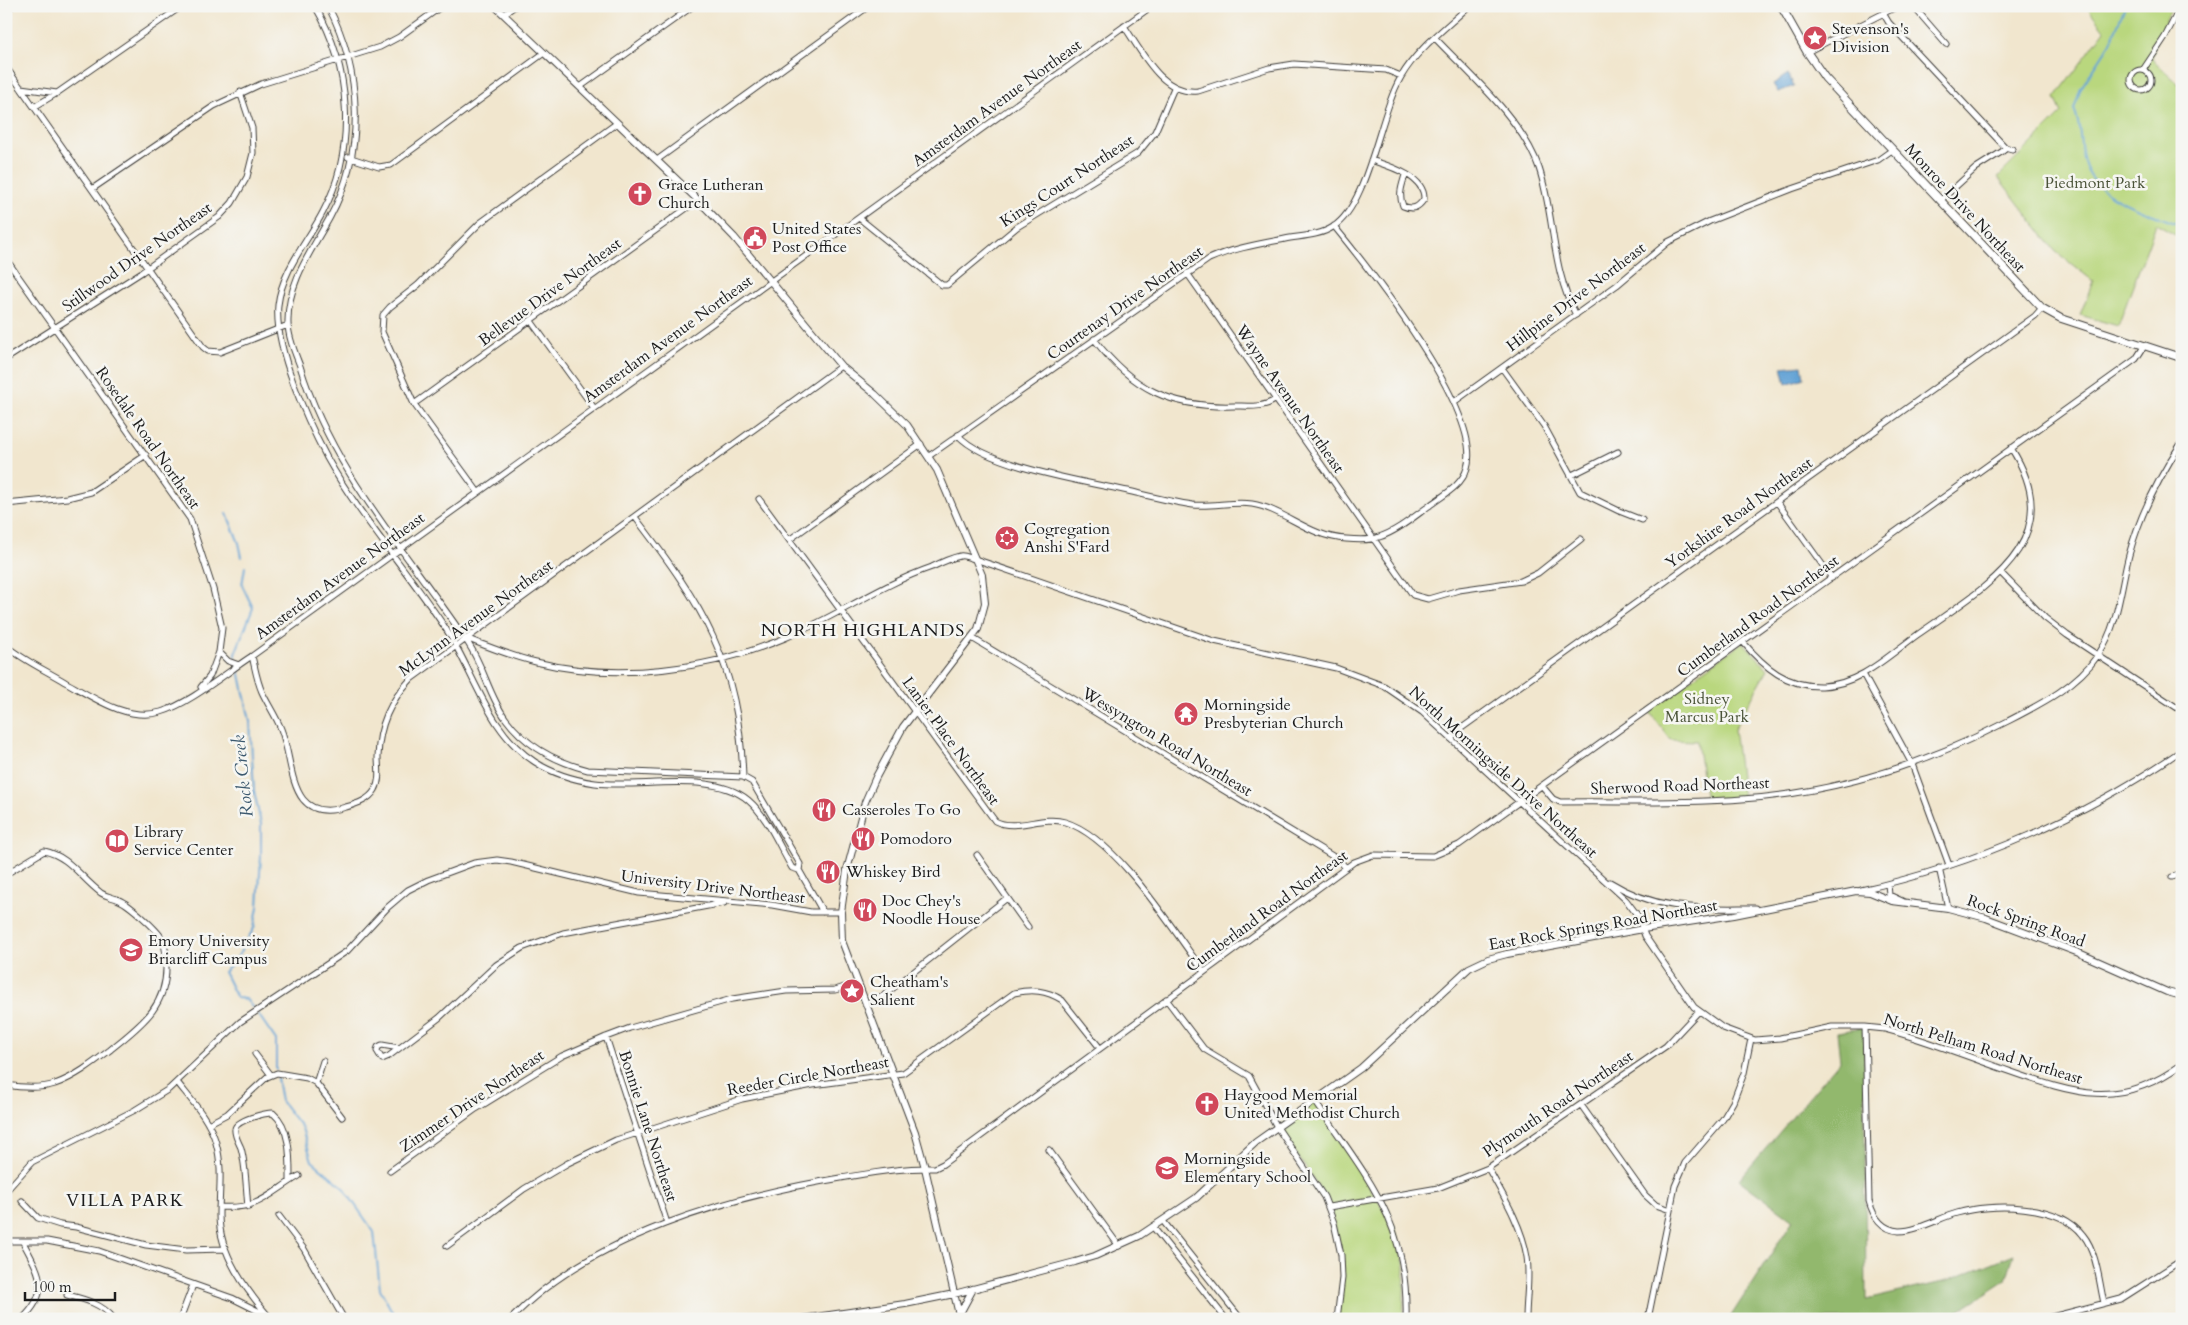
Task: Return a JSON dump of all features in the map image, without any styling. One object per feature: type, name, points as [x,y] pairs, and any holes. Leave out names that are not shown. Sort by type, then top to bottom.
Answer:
[{"type":"main road","name":"Monroe Drive Northeast","points":[[1781,6],[1807,52],[1825,78],[2042,308],[2060,318],[2182,358]]},
{"type":"street","points":[[6,10],[12,6]]},
{"type":"street","points":[[34,107],[182,6]]},
{"type":"street","points":[[315,6],[330,36],[338,61],[345,100],[342,156],[329,199],[291,266],[280,294],[278,328],[311,426],[340,478],[458,647],[491,715],[525,754],[536,762],[568,776],[604,783],[720,786],[731,790],[748,800],[754,807],[792,868],[799,870]]},
{"type":"street","points":[[328,6],[349,58],[356,118],[351,157],[342,190],[332,214],[293,287],[288,325],[306,386],[320,422],[343,466],[467,640],[494,699],[506,720],[532,744],[565,764],[604,772],[720,775],[743,777],[752,782],[800,864],[799,870],[823,912]]},
{"type":"street","points":[[92,189],[190,120],[240,92],[282,76],[349,58],[399,37],[442,6]]},
{"type":"street","points":[[495,6],[698,200],[734,237],[842,366],[891,408],[929,456],[944,485],[984,584],[985,603],[981,621],[972,638],[902,728],[866,802],[851,851],[841,912],[842,941],[892,1073],[925,1168],[960,1317]]},
{"type":"street","points":[[504,14],[515,6]]},
{"type":"street","points":[[580,87],[693,6]]},
{"type":"street","points":[[657,160],[869,6]]},
{"type":"street","name":"Amsterdam Avenue Northeast","points":[[6,646],[32,664],[96,699],[132,713],[150,714],[161,712],[198,692],[252,656],[1152,6]]},
{"type":"street","name":"Courtenay Drive Northeast","points":[[929,456],[1209,259],[1232,250],[1318,233],[1334,226],[1348,212],[1371,160],[1392,96],[1401,76],[1414,59],[1469,6]]},
{"type":"street","points":[[1807,52],[1898,6]]},
{"type":"street","points":[[1913,6],[1946,44]]},
{"type":"street","points":[[2143,70],[2149,74],[2150,84],[2146,89],[2136,89],[2132,85],[2131,76],[2136,71],[2143,70],[2166,37],[2182,6]]},
{"type":"street","points":[[1883,13],[1889,23],[2005,147],[2012,149]]},
{"type":"street","points":[[1124,26],[1162,78],[1174,88],[1186,91],[1198,91],[1269,68],[1294,64],[1386,70],[1401,76]]},
{"type":"street","points":[[1435,38],[1498,105],[1534,156],[1544,190],[1559,272],[1576,315]]},
{"type":"street","points":[[342,156],[351,157],[379,167],[391,165],[544,53]]},
{"type":"street","points":[[6,68],[208,351],[220,352],[288,325]]},
{"type":"street","points":[[20,88],[57,93]]},
{"type":"street","name":"Kings Court Northeast","points":[[859,218],[942,285],[947,285],[1017,227],[1138,153],[1155,132],[1174,88]]},
{"type":"street","name":"Stillwood Drive Northeast","points":[[6,359],[148,268],[219,217],[232,203],[242,187],[250,165],[253,140],[250,116],[240,92]]},
{"type":"street","points":[[478,492],[414,404],[382,332],[382,321],[386,310],[418,285],[480,223],[617,122]]},
{"type":"street","points":[[1940,201],[1976,168],[2004,151],[2005,147]]},
{"type":"street","name":"Hillpine Drive Northeast","points":[[1454,402],[1617,285],[1656,251],[1685,233],[1792,188],[1878,160],[1892,150]]},
{"type":"street","points":[[1371,160],[1405,175],[1421,187],[1424,199],[1416,208],[1403,206],[1400,200],[1405,175]]},
{"type":"street","name":"Bellevue Drive Northeast","points":[[414,404],[698,200]]},
{"type":"street","points":[[958,435],[972,448],[1045,474],[1193,505],[1254,504],[1267,508],[1304,528],[1328,536],[1346,539],[1372,539],[1382,536],[1425,509],[1456,486],[1464,476],[1469,461],[1467,440],[1463,421],[1429,358],[1382,288],[1334,226]]},
{"type":"street","name":"Rosedale Road Northeast","points":[[6,259],[185,510],[194,532],[221,622],[219,652],[210,676],[198,692]]},
{"type":"street","name":"Wayne Avenue Northeast","points":[[1187,273],[1408,590],[1417,597],[1428,599],[1459,590],[1513,583],[1527,579],[1581,539]]},
{"type":"street","name":"Yorkshire Road Northeast","points":[[1451,739],[1467,725],[2035,316],[2042,308]]},
{"type":"street","points":[[531,321],[594,408]]},
{"type":"street","points":[[1094,339],[1131,378],[1151,391],[1172,400],[1192,405],[1216,407],[1262,406],[1275,400]]},
{"type":"street","name":"Cumberland Road Northeast","points":[[511,1319],[553,1284],[589,1260],[667,1223],[742,1200],[799,1186],[855,1176],[935,1168],[943,1164],[1346,868],[1361,859],[1373,855],[1421,858],[1445,853],[1520,802],[2136,359],[2145,346]]},
{"type":"street","name":"McLynn Avenue Northeast","points":[[252,656],[260,688],[283,734],[296,789],[312,806],[331,810],[358,803],[373,793],[378,780],[382,726],[394,698],[411,679],[458,647],[842,366]]},
{"type":"street","points":[[1502,368],[1544,426],[1580,492],[1642,520]]},
{"type":"street","points":[[311,426],[320,422]]},
{"type":"street","name":"Sherwood Road Northeast","points":[[1542,786],[1553,799],[1560,802],[1743,799],[1829,787],[1912,764],[1967,743],[2029,710],[2073,682],[2098,655],[2115,621],[2128,556],[2144,510],[2182,442]]},
{"type":"street","points":[[789,540],[921,444]]},
{"type":"street","points":[[1743,642],[1768,669],[1796,683],[1830,686],[1863,674],[2001,573],[2022,546],[2031,513],[2028,479],[2012,448]]},
{"type":"street","points":[[1572,475],[1618,452]]},
{"type":"street","points":[[6,504],[67,498],[92,492],[146,455]]},
{"type":"street","name":"Lanier Place Northeast","points":[[759,499],[995,822],[1004,826],[1036,820],[1054,820],[1072,824],[1089,834],[1138,882],[1204,972]]},
{"type":"street","points":[[1777,502],[1832,578]]},
{"type":"street","points":[[635,517],[694,598],[710,627],[723,658],[739,717],[743,777]]},
{"type":"street","name":"North Morningside Drive Northeast","points":[[467,640],[536,662],[591,670],[646,670],[723,658],[785,638],[840,611],[871,593],[922,570],[961,556],[975,559],[1214,642],[1360,675],[1405,699],[1631,905],[1644,929]]},
{"type":"street","points":[[2001,573],[2045,618],[2182,711]]},
{"type":"street","name":"Wessyngton Road Northeast","points":[[972,638],[1335,858],[1346,868]]},
{"type":"street","points":[[219,652],[228,661],[239,664]]},
{"type":"street","points":[[470,669],[480,666]]},
{"type":"street","points":[[1863,674],[1912,764],[1950,865]]},
{"type":"street","points":[[525,754],[532,744]]},
{"type":"street","points":[[1856,891],[1888,884],[1950,865],[2020,838],[2083,809],[2182,750]]},
{"type":"street","points":[[604,772],[604,783]]},
{"type":"street","points":[[720,775],[720,786]]},
{"type":"street","points":[[754,807],[763,800]]},
{"type":"street","points":[[6,874],[44,851],[61,856],[98,891],[131,906],[140,917],[156,930],[165,948],[166,972],[162,994],[149,1018],[92,1063],[69,1078],[54,1084],[34,1088],[6,1085]]},
{"type":"street","points":[[976,854],[1028,926]]},
{"type":"street","name":"University Drive Northeast","points":[[6,1191],[32,1162],[135,1110],[177,1082],[240,1022],[347,950],[401,896],[428,880],[474,863],[504,861],[639,893],[742,902],[823,912],[841,912]]},
{"type":"street","points":[[1939,868],[1948,908]]},
{"type":"street","points":[[2172,877],[2182,874]]},
{"type":"street","points":[[1599,875],[1628,892],[1676,907],[1688,909],[1764,908]]},
{"type":"street","points":[[1888,884],[1889,895],[1902,901]]},
{"type":"street","name":"Rock Spring Road","points":[[1856,891],[1870,892],[1892,901],[1948,908],[1986,918],[2042,938],[2167,992],[2182,996]]},
{"type":"street","name":"East Rock Springs Road Northeast","points":[[802,1319],[905,1304],[954,1294],[1075,1262],[1119,1246],[1163,1221],[1196,1198],[1241,1154],[1361,1068],[1463,973],[1476,964],[1529,949],[1716,918],[1856,891]]},
{"type":"street","points":[[866,1004],[883,996],[1007,898]]},
{"type":"street","points":[[399,1048],[433,1024],[502,960],[533,943],[577,930],[711,904],[742,902]]},
{"type":"street","name":"North Pelham Road Northeast","points":[[1644,929],[1646,936],[1698,1012],[1723,1028],[1751,1039],[1780,1038],[1832,1027],[1865,1026],[1905,1034],[2059,1089],[2078,1093],[2098,1094],[2130,1091],[2159,1079],[2182,1064]]},
{"type":"street","name":"Zimmer Drive Northeast","points":[[390,1171],[484,1105],[562,1056],[630,1028],[732,999],[786,991],[835,990],[858,983]]},
{"type":"street","name":"Reeder Circle Northeast","points":[[447,1246],[524,1189],[568,1163],[637,1132],[749,1097],[813,1085],[903,1073],[1005,998],[1025,990],[1044,992],[1062,1000],[1100,1048]]},
{"type":"street","points":[[1166,999],[1204,1049],[1249,1076],[1277,1127],[1319,1188],[1329,1207],[1341,1255],[1342,1285],[1337,1319]]},
{"type":"street","name":"Plymouth Road Northeast","points":[[1329,1207],[1438,1188],[1488,1168],[1666,1046],[1698,1012]]},
{"type":"street","points":[[1865,1026],[1869,1201],[1877,1220],[1888,1228],[1900,1231],[1958,1213],[1984,1208],[2022,1208],[2060,1217],[2076,1227],[2088,1242],[2104,1304]]},
{"type":"street","name":"Bonnie Lane Northeast","points":[[606,1038],[667,1223]]},
{"type":"street","points":[[1648,1319],[1675,1186],[1685,1163],[1723,1119],[1733,1102],[1744,1073],[1751,1039]]},
{"type":"street","points":[[255,1054],[271,1075]]},
{"type":"street","points":[[316,1083],[323,1061]]},
{"type":"street","points":[[208,1124],[227,1114],[271,1075],[307,1078],[316,1083],[342,1117]]},
{"type":"street","points":[[177,1082],[208,1124],[216,1141],[220,1163],[219,1230],[224,1249],[243,1282],[269,1317]]},
{"type":"street","points":[[1315,1101],[1380,1198],[1399,1245],[1407,1295],[1406,1319]]},
{"type":"street","points":[[1581,1105],[1645,1195],[1656,1205],[1670,1210]]},
{"type":"street","points":[[248,1207],[242,1150],[235,1132],[237,1125],[245,1120],[266,1113],[273,1113],[278,1117],[284,1128],[288,1147],[290,1181]]},
{"type":"street","points":[[1049,1150],[1119,1246]]},
{"type":"street","points":[[1488,1168],[1507,1204],[1525,1249],[1527,1267],[1526,1319]]},
{"type":"street","points":[[219,1207],[248,1207],[275,1194],[299,1176]]},
{"type":"street","points":[[22,1202],[38,1218],[60,1226],[76,1227],[146,1245],[186,1250],[224,1249]]},
{"type":"street","points":[[279,1216],[304,1248],[344,1319]]},
{"type":"street","points":[[1163,1221],[1241,1319]]},
{"type":"street","points":[[1153,1227],[1226,1319]]},
{"type":"street","points":[[6,1241],[47,1241],[91,1248],[232,1298],[269,1317]]},
{"type":"street","points":[[22,1319],[37,1300],[41,1282],[38,1269],[23,1242]]},
{"type":"street","points":[[2044,1319],[2104,1304],[2130,1295],[2182,1260]]},
{"type":"street","points":[[180,1319],[193,1285]]},
{"type":"street","points":[[960,1317],[973,1289]]},
{"type":"street","points":[[67,1295],[96,1304],[109,1312],[114,1319]]},
{"type":"street","points":[[1215,1306],[1225,1299]]},
{"type":"green space","name":"Piedmont Park","points":[[2086,6],[2172,6],[2156,41],[2152,59],[2182,87],[2182,239],[2156,224],[2118,326],[2080,315],[2093,281],[2055,251],[1998,177],[2062,113],[2055,98],[2105,30]]},
{"type":"green space","name":"Sidney Marcus Park","points":[[1743,642],[1768,669],[1734,729],[1743,799],[1706,801],[1697,741],[1671,740],[1648,710]]},
{"type":"green space","points":[[1864,1028],[1866,1300],[1947,1281],[2014,1254],[2006,1280],[1946,1319],[1729,1319],[1793,1220],[1739,1180],[1840,1061],[1837,1032]]},
{"type":"green space","points":[[1314,1101],[1395,1227],[1405,1267],[1403,1319],[1337,1319],[1343,1259],[1329,1202],[1278,1127]]},
{"type":"water","points":[[1788,74],[1794,86],[1778,92],[1773,84]]},
{"type":"water","points":[[1802,365],[1804,378],[1786,384],[1782,367]]},
{"type":"waterway","points":[[2125,6],[2111,42],[2081,88],[2074,109],[2077,115],[2084,162],[2090,175],[2099,186],[2111,195],[2140,210],[2182,226]]},
{"type":"waterway","name":"Rock Creek","points":[[227,514],[239,543],[242,557]]},
{"type":"waterway","name":"Rock Creek","points":[[236,660],[235,654],[253,608],[242,585],[245,567]]},
{"type":"waterway","name":"Rock Creek","points":[[239,670],[250,721],[254,791],[261,824],[261,856],[258,907],[254,928],[237,958],[224,972],[237,998],[246,999],[252,1007]]},
{"type":"waterway","name":"Rock Creek","points":[[258,1014],[276,1040],[276,1069]]},
{"type":"waterway","name":"Rock Creek","points":[[277,1078],[281,1101],[302,1128],[312,1161],[342,1186],[374,1232],[380,1289],[396,1319]]},
{"type":"place","name":"Stevenson's Division","points":[[1815,38]]},
{"type":"place","name":"Grace Lutheran Church","points":[[640,194]]},
{"type":"place","name":"United States Post Office","points":[[755,238]]},
{"type":"place","name":"Cogregation Anshi S'Fard","points":[[1007,538]]},
{"type":"place","name":"Morningside Presbyterian Church","points":[[1186,714]]},
{"type":"place","name":"Casseroles To Go","points":[[824,810]]},
{"type":"place","name":"Pomodoro","points":[[863,839]]},
{"type":"place","name":"Library Service Center","points":[[117,841]]},
{"type":"place","name":"Whiskey Bird","points":[[828,872]]},
{"type":"place","name":"Doc Chey's Noodle House","points":[[865,910]]},
{"type":"place","name":"Emory University Briarcliff Campus","points":[[131,950]]},
{"type":"place","name":"Cheatham's Salient","points":[[852,991]]},
{"type":"place","name":"Haygood Memorial United Methodist Church","points":[[1207,1104]]},
{"type":"place","name":"Morningside Elementary School","points":[[1167,1168]]},
{"type":"district","name":"NORTH HIGHLANDS","points":[[863,630]]},
{"type":"district","name":"VILLA PARK","points":[[125,1200]]}]
